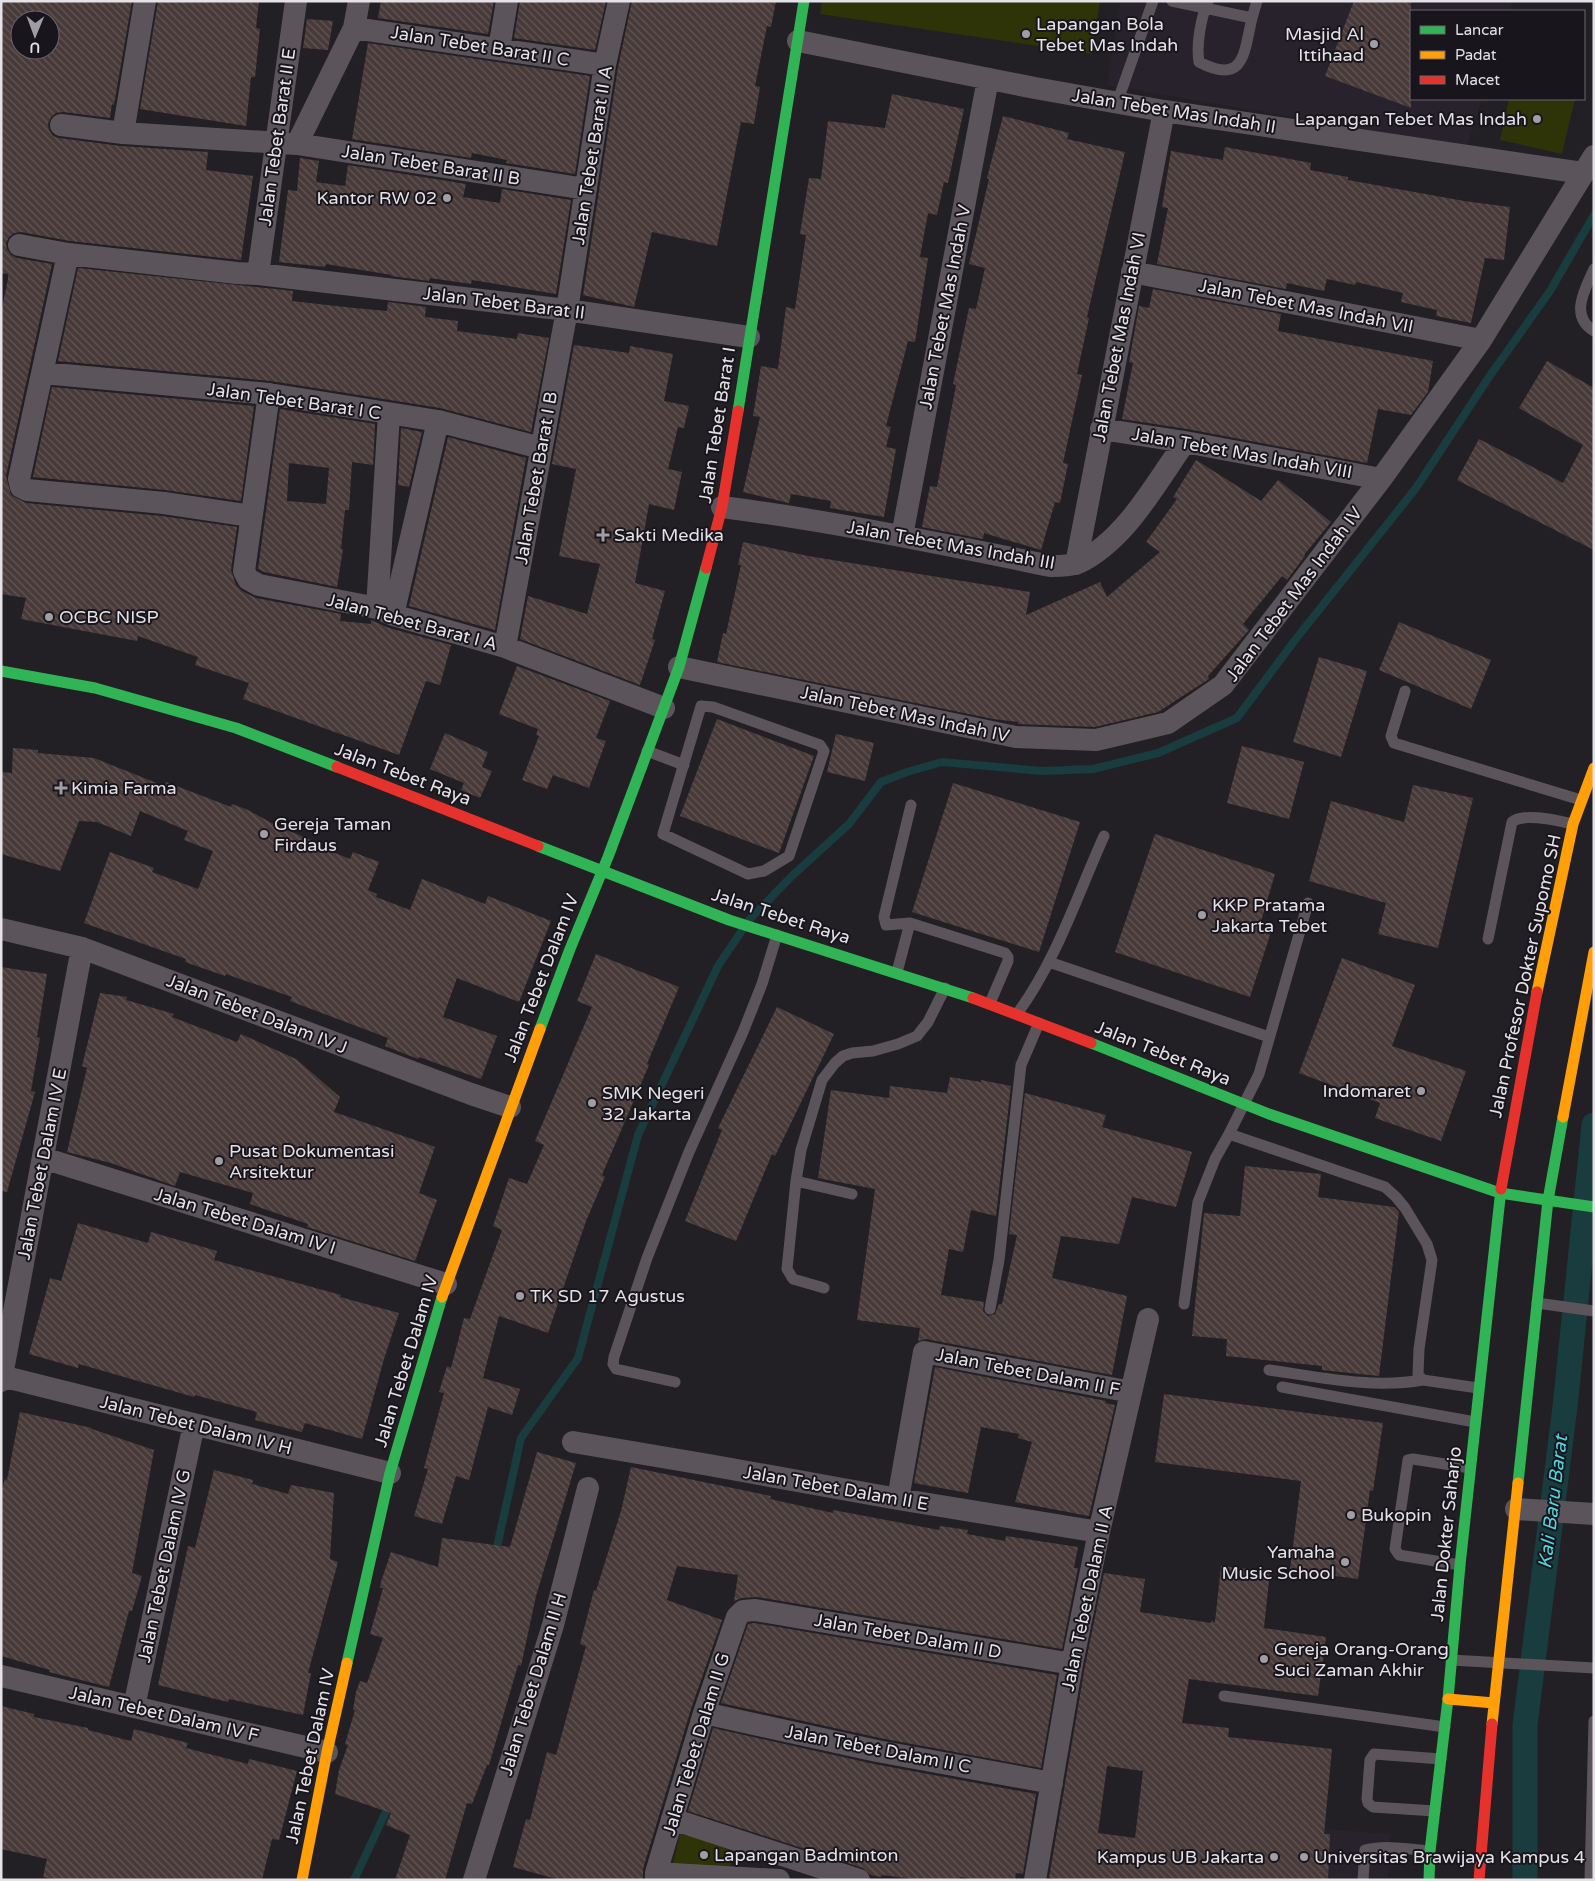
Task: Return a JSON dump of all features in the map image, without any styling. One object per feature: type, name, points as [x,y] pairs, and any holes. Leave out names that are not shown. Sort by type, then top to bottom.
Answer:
[{"type":"main road","name":"Jalan Tebet Barat I","points":[[603,870],[679,667],[722,507],[804,1]]},
{"type":"main road","name":"Jalan Tebet Raya","points":[[1,672],[95,688],[236,728],[729,920],[990,1003],[1243,1104],[1500,1193],[1594,1207]]},
{"type":"main road","name":"Jalan Profesor Dokter Supomo SH","points":[[1500,1193],[1531,1020],[1573,824],[1594,768]]},
{"type":"main road","name":"Jalan Tebet Dalam IV","points":[[302,1880],[327,1752],[390,1473],[446,1284],[510,1107],[570,949],[603,870]]},
{"type":"main road","points":[[1479,1880],[1494,1703],[1548,1200],[1581,1045],[1594,952]]},
{"type":"main road","name":"Jalan Dokter Saharjo","points":[[1429,1880],[1430,1851],[1448,1699],[1474,1422],[1500,1193]]},
{"type":"main road","points":[[1448,1699],[1494,1703]]},
{"type":"street","points":[[123,133],[146,1]]},
{"type":"street","name":"Jalan Tebet Barat II E","points":[[258,274],[287,143],[296,1]]},
{"type":"street","name":"Jalan Tebet Barat II E","points":[[287,143],[354,28],[359,1]]},
{"type":"street","points":[[499,49],[507,1]]},
{"type":"street","name":"Jalan Tebet Barat II A","points":[[567,310],[606,66],[619,1]]},
{"type":"street","name":"Jalan Tebet Barat II C","points":[[354,28],[606,66]]},
{"type":"street","name":"Jalan Tebet Mas Indah II","points":[[798,40],[988,79],[1164,111],[1588,165]]},
{"type":"street","name":"Jalan Tebet Mas Indah V","points":[[902,536],[988,79]]},
{"type":"street","name":"Jalan Tebet Mas Indah VI","points":[[1076,564],[1164,111]]},
{"type":"street","name":"Jalan Tebet Barat II B","points":[[61,125],[123,133],[287,143],[586,188]]},
{"type":"street","name":"Jalan Tebet Mas Indah IV","points":[[679,667],[1016,737],[1096,740],[1168,723],[1223,685],[1382,479],[1481,340],[1588,165]]},
{"type":"street","points":[[19,245],[68,254],[258,274]]},
{"type":"street","points":[[68,254],[19,479],[21,487],[27,490],[144,501],[251,516]]},
{"type":"street","name":"Jalan Tebet Mas Indah VII","points":[[1132,272],[1481,340]]},
{"type":"street","name":"Jalan Tebet Barat II","points":[[258,274],[567,310],[749,337]]},
{"type":"street","name":"Jalan Tebet Barat I B","points":[[505,647],[567,310]]},
{"type":"street","name":"Jalan Tebet Barat I C","points":[[43,373],[269,394],[438,421],[541,448]]},
{"type":"street","name":"Jalan Tebet Barat I A","points":[[269,394],[244,571],[248,579],[259,584],[385,612],[505,647],[664,708]]},
{"type":"street","points":[[385,612],[389,414]]},
{"type":"street","points":[[385,612],[438,421]]},
{"type":"street","name":"Jalan Tebet Mas Indah VIII","points":[[1102,429],[1185,442],[1382,479]]},
{"type":"street","name":"Jalan Tebet Mas Indah III","points":[[722,507],[758,511],[902,536],[1051,566],[1076,564],[1105,546],[1140,507],[1185,442]]},
{"type":"street","name":"Jalan Tebet Dalam IV J","points":[[1,929],[82,948],[510,1107]]},
{"type":"street","name":"Jalan Tebet Dalam IV E","points":[[2,1378],[82,948]]},
{"type":"street","name":"Jalan Tebet Dalam IV I","points":[[43,1158],[446,1284]]},
{"type":"street","name":"Jalan Tebet Dalam II A","points":[[1035,1880],[1072,1664],[1099,1532],[1148,1319]]},
{"type":"street","name":"Jalan Tebet Dalam II F","points":[[898,1499],[924,1352],[1131,1392]]},
{"type":"street","name":"Jalan Tebet Dalam IV H","points":[[2,1378],[390,1473]]},
{"type":"street","name":"Jalan Tebet Dalam IV G","points":[[134,1707],[194,1424]]},
{"type":"street","name":"Jalan Tebet Dalam II E","points":[[573,1442],[1099,1532]]},
{"type":"street","name":"Jalan Tebet Dalam II H","points":[[474,1880],[553,1626],[588,1488]]},
{"type":"street","points":[[1516,1509],[1594,1514]]},
{"type":"street","name":"Jalan Tebet Dalam II D","points":[[743,1611],[755,1610],[1072,1664]]},
{"type":"street","name":"Jalan Tebet Dalam II G","points":[[656,1877],[704,1713],[736,1617],[743,1611]]},
{"type":"street","name":"Jalan Tebet Dalam IV F","points":[[1,1676],[327,1752]]},
{"type":"street","name":"Jalan Tebet Dalam II C","points":[[704,1713],[877,1751],[1052,1784]]},
{"type":"street","points":[[672,1820],[860,1880]]},
{"type":"street","points":[[656,1877],[779,1880]]},
{"type":"lane","points":[[1117,103],[1153,1]]},
{"type":"lane","points":[[1172,1],[1207,5],[1252,18]]},
{"type":"lane","points":[[1207,5],[1197,52],[1199,62],[1210,68],[1222,70],[1233,68],[1241,62],[1257,1]]},
{"type":"lane","points":[[1594,269],[1582,294],[1579,309],[1587,327],[1594,331]]},
{"type":"lane","points":[[1405,691],[1391,736],[1394,743],[1581,800]]},
{"type":"lane","points":[[701,706],[713,707],[820,745],[824,751],[789,856],[764,871],[748,874],[663,834],[684,766],[701,706]]},
{"type":"lane","points":[[647,751],[684,766]]},
{"type":"lane","points":[[911,805],[884,918],[886,926],[910,923],[1006,953],[1008,961],[990,1003]]},
{"type":"lane","points":[[1488,939],[1512,822],[1519,818],[1552,820],[1573,824]]},
{"type":"lane","points":[[1017,1014],[1033,992],[1049,962],[1104,836]]},
{"type":"lane","points":[[1184,1304],[1198,1202],[1215,1159],[1238,1118],[1243,1104],[1259,1074],[1308,903]]},
{"type":"lane","points":[[897,972],[910,923]]},
{"type":"lane","points":[[675,1382],[616,1369],[613,1364],[614,1357],[647,1258],[689,1152],[743,1032],[762,984],[777,935]]},
{"type":"lane","points":[[1049,962],[1269,1037]]},
{"type":"lane","points":[[824,1288],[793,1279],[787,1269],[801,1150],[822,1080],[843,1056],[873,1051],[917,1036],[928,1022],[945,988]]},
{"type":"lane","points":[[990,1310],[999,1260],[1021,1065],[1039,1023]]},
{"type":"lane","points":[[1229,1134],[1385,1187],[1396,1197],[1428,1244],[1432,1260],[1419,1349],[1418,1376],[1423,1380]]},
{"type":"lane","points":[[796,1181],[852,1194]]},
{"type":"lane","points":[[1537,1303],[1594,1311]]},
{"type":"lane","points":[[1269,1370],[1352,1382],[1384,1384],[1423,1380],[1478,1388]]},
{"type":"lane","points":[[1282,1387],[1474,1422]]},
{"type":"lane","points":[[1460,1565],[1399,1555],[1395,1549],[1408,1460],[1413,1459],[1470,1468]]},
{"type":"lane","points":[[1451,1660],[1594,1668]]},
{"type":"lane","points":[[1224,1696],[1444,1727]]},
{"type":"lane","points":[[1590,1880],[1594,1720]]},
{"type":"lane","points":[[1435,1811],[1373,1807],[1368,1803],[1370,1760],[1374,1754],[1441,1759]]},
{"type":"lane","points":[[1363,1880],[1365,1850],[1372,1848],[1397,1848],[1430,1851]]},
{"type":"shaded area","points":[[1121,1],[1513,1],[1510,10],[1410,10],[1410,100],[1482,100],[1467,147],[1107,85]]},
{"type":"shaded area","name":"Universitas Brawijaya Kampus 4","points":[[1220,1821],[1390,1834],[1388,1880],[1218,1880]]},
{"type":"green space","name":"Lapangan Bola Tebet Mas Indah","points":[[822,1],[1100,1],[1092,54],[820,14]]},
{"type":"green space","name":"Lapangan Tebet Mas Indah","points":[[1509,100],[1575,100],[1562,154],[1500,140]]},
{"type":"green space","name":"Lapangan Badminton","points":[[680,1834],[735,1846],[728,1877],[673,1864]]},
{"type":"building","points":[[1,1],[132,1],[114,105],[112,104],[110,118],[63,112],[56,113],[51,117],[48,124],[49,130],[53,136],[59,138],[121,146],[208,152],[206,170],[253,176],[241,260],[70,241],[21,232],[14,233],[9,237],[6,243],[11,255],[17,258],[52,264],[6,476],[11,495],[26,503],[162,516],[237,527],[231,570],[236,585],[242,591],[256,598],[341,614],[340,621],[371,624],[371,620],[389,628],[451,645],[440,685],[426,681],[399,755],[243,699],[249,683],[195,665],[198,657],[138,636],[137,641],[21,619],[26,598],[1,594],[1,313],[8,274],[1,273]]},
{"type":"building","points":[[158,1],[259,1],[256,28],[260,29],[255,77],[251,77],[246,126],[140,109]]},
{"type":"building","points":[[381,1],[494,1],[488,34],[378,18]]},
{"type":"building","points":[[520,1],[606,1],[595,50],[514,38]]},
{"type":"building","points":[[632,1],[776,1],[771,27],[767,26],[755,86],[760,87],[754,124],[741,122],[717,246],[652,232],[634,307],[583,295],[618,67]]},
{"type":"building","name":"Masjid Al Ittihaad","points":[[1354,1],[1411,1],[1411,108],[1325,76]]},
{"type":"building","points":[[307,19],[333,21],[328,50],[303,48]]},
{"type":"building","points":[[368,43],[590,76],[575,174],[506,163],[507,160],[472,153],[471,158],[352,139]]},
{"type":"building","points":[[892,94],[964,109],[948,183],[944,182],[937,215],[928,213],[920,257],[928,258],[915,342],[908,341],[886,426],[891,427],[886,447],[896,449],[884,517],[830,508],[831,501],[791,494],[789,503],[743,492],[760,417],[753,416],[761,366],[778,369],[786,307],[795,309],[806,235],[800,234],[809,178],[821,179],[828,121],[885,128]]},
{"type":"building","points":[[1003,116],[1069,133],[1067,139],[1125,152],[1087,317],[1089,318],[1077,374],[1082,375],[1063,463],[1068,464],[1060,503],[1055,502],[1041,550],[984,533],[983,539],[922,527],[930,486],[937,487],[956,385],[953,384],[969,308],[976,309],[985,268],[969,264],[989,179],[987,178]]},
{"type":"building","points":[[1225,147],[1311,163],[1310,170],[1348,177],[1348,180],[1464,201],[1510,207],[1504,260],[1485,258],[1471,323],[1436,316],[1437,310],[1401,302],[1403,293],[1356,282],[1355,285],[1327,279],[1324,291],[1287,283],[1286,289],[1157,264],[1168,208],[1162,207],[1171,151],[1223,160]]},
{"type":"building","points":[[300,158],[319,161],[316,182],[345,186],[348,165],[466,184],[463,197],[500,203],[502,189],[571,200],[556,294],[472,280],[471,284],[430,278],[429,281],[326,264],[325,267],[279,262],[288,190],[297,191]]},
{"type":"building","points":[[78,268],[293,291],[292,301],[354,308],[387,311],[388,302],[426,307],[425,317],[458,321],[457,331],[517,339],[518,333],[549,338],[531,432],[440,408],[271,381],[58,361]]},
{"type":"building","points":[[1153,289],[1281,314],[1278,331],[1433,361],[1428,392],[1411,415],[1378,409],[1367,463],[1187,429],[1122,419],[1133,363],[1129,362],[1139,306],[1149,308]]},
{"type":"building","points":[[574,345],[629,353],[630,346],[673,354],[664,401],[689,406],[684,428],[678,427],[668,469],[682,472],[674,510],[649,504],[635,583],[665,591],[652,639],[655,640],[640,685],[520,639],[528,596],[587,614],[600,564],[559,556],[576,469],[552,464]]},
{"type":"building","points":[[1547,361],[1594,388],[1594,550],[1457,480],[1479,439],[1563,483],[1583,445],[1519,408]]},
{"type":"building","points":[[52,387],[254,406],[241,501],[165,490],[33,477]]},
{"type":"building","points":[[280,409],[375,424],[373,465],[352,462],[349,510],[345,510],[341,549],[343,549],[337,587],[264,572],[258,569]],"holes":[[[289,463],[329,468],[326,504],[287,501]]]},
{"type":"building","points":[[401,428],[422,432],[409,487],[398,485]]},
{"type":"building","points":[[448,437],[526,458],[495,630],[409,606]]},
{"type":"building","points":[[1196,460],[1261,501],[1278,480],[1331,522],[1304,555],[1287,580],[1282,576],[1243,624],[1249,630],[1208,676],[1209,679],[1158,712],[1095,727],[1018,724],[1018,722],[993,719],[717,662],[723,633],[726,634],[741,565],[738,565],[743,542],[808,556],[1030,592],[1026,615],[1100,582],[1107,597],[1160,552],[1146,542],[1177,499],[1173,497]]},
{"type":"building","points":[[1399,622],[1491,660],[1471,709],[1379,670]]},
{"type":"building","points":[[1319,657],[1367,671],[1341,757],[1293,742]]},
{"type":"building","points":[[517,666],[610,701],[596,738],[606,741],[589,788],[553,775],[547,789],[522,780],[539,736],[536,735],[538,729],[499,714]]},
{"type":"building","points":[[717,719],[814,756],[779,853],[680,816]]},
{"type":"building","points":[[445,733],[488,752],[482,767],[492,771],[480,798],[461,790],[464,783],[430,769]]},
{"type":"building","points":[[836,734],[874,743],[865,781],[827,772]]},
{"type":"building","points":[[1242,746],[1304,762],[1289,819],[1227,803]]},
{"type":"building","points":[[13,748],[38,750],[38,753],[94,758],[164,786],[166,782],[231,807],[232,804],[248,810],[277,826],[311,840],[310,843],[350,859],[353,852],[379,862],[368,890],[377,894],[376,897],[410,910],[422,879],[485,904],[488,896],[551,921],[519,1002],[457,978],[443,1017],[497,1036],[481,1079],[419,1057],[418,1059],[385,1046],[388,1038],[290,1001],[292,997],[185,962],[186,959],[84,923],[110,852],[154,868],[152,872],[198,889],[213,851],[184,840],[188,831],[140,811],[131,836],[97,822],[79,821],[60,871],[1,854],[1,772],[12,773]]},
{"type":"building","points":[[953,783],[1080,822],[1039,952],[912,912]]},
{"type":"building","points":[[1413,785],[1473,798],[1438,948],[1378,934],[1386,903],[1309,881],[1331,801],[1404,822]]},
{"type":"building","name":"KKP Pratama Jakarta Tebet","points":[[1155,834],[1275,874],[1259,928],[1271,932],[1250,997],[1115,952]]},
{"type":"building","points":[[596,954],[679,987],[647,1064],[649,1065],[602,1175],[605,1177],[586,1221],[548,1333],[499,1316],[483,1378],[520,1389],[512,1415],[488,1407],[469,1480],[456,1476],[442,1524],[414,1516],[428,1469],[424,1468],[444,1393],[439,1392],[447,1366],[451,1368],[464,1318],[470,1319],[502,1230],[493,1226],[509,1178],[527,1184],[544,1145],[535,1141],[592,1007],[577,1001]]},
{"type":"building","points":[[1342,958],[1415,985],[1392,1046],[1466,1071],[1441,1141],[1375,1118],[1380,1103],[1299,1073]]},
{"type":"building","points":[[1,967],[47,974],[37,1037],[40,1038],[31,1091],[35,1092],[7,1192],[1,1191]]},
{"type":"building","points":[[100,993],[127,997],[126,1000],[174,1014],[172,1017],[237,1042],[241,1034],[296,1059],[340,1097],[334,1112],[435,1147],[419,1193],[437,1200],[415,1261],[307,1227],[308,1224],[250,1204],[253,1193],[180,1172],[175,1186],[111,1163],[67,1152],[87,1068],[82,1066]]},
{"type":"building","points":[[777,1007],[834,1034],[775,1156],[772,1154],[736,1241],[685,1221],[722,1130],[718,1128]]},
{"type":"building","points":[[950,1077],[981,1082],[981,1080],[1011,1086],[996,1216],[971,1210],[963,1252],[949,1249],[941,1295],[984,1302],[983,1311],[988,1316],[995,1314],[999,1304],[1002,1304],[1017,1235],[1009,1234],[1025,1093],[1106,1115],[1102,1127],[1192,1152],[1176,1207],[1132,1197],[1119,1244],[1061,1236],[1052,1278],[1127,1296],[1112,1375],[926,1339],[918,1341],[920,1328],[857,1320],[875,1189],[818,1178],[831,1090],[889,1098],[890,1086],[947,1093]]},
{"type":"building","points":[[1245,1166],[1321,1174],[1318,1197],[1394,1207],[1399,1212],[1379,1376],[1322,1370],[1322,1366],[1226,1356],[1227,1339],[1192,1336],[1204,1213],[1240,1216]]},
{"type":"building","points":[[78,1223],[148,1243],[151,1232],[217,1251],[214,1260],[399,1313],[362,1439],[305,1423],[302,1432],[255,1420],[257,1412],[195,1395],[194,1397],[79,1364],[78,1368],[29,1354],[50,1278],[61,1281]]},
{"type":"building","points":[[935,1367],[1106,1401],[1105,1403],[1115,1405],[1089,1516],[1015,1502],[1032,1442],[1018,1438],[1019,1434],[981,1427],[968,1493],[914,1483]]},
{"type":"building","points":[[1164,1394],[1383,1423],[1373,1491],[1370,1490],[1358,1579],[1290,1570],[1301,1481],[1155,1462]]},
{"type":"building","points":[[20,1412],[92,1428],[154,1450],[132,1573],[142,1576],[132,1611],[129,1611],[109,1687],[49,1672],[50,1670],[1,1656],[1,1492],[5,1479],[7,1480]]},
{"type":"building","points":[[537,1452],[576,1463],[536,1596],[521,1666],[518,1665],[489,1765],[487,1765],[472,1804],[467,1803],[445,1880],[395,1880],[410,1835],[386,1825],[391,1813],[335,1794],[339,1770],[348,1745],[345,1744],[355,1710],[353,1710],[356,1692],[360,1681],[367,1683],[383,1638],[370,1634],[383,1588],[380,1588],[381,1582],[391,1552],[438,1567],[442,1538],[510,1547]]},
{"type":"building","points":[[631,1467],[771,1496],[770,1499],[833,1513],[833,1510],[939,1530],[940,1526],[968,1530],[967,1534],[1005,1541],[1006,1536],[1078,1547],[1074,1568],[1078,1568],[1062,1649],[757,1597],[742,1598],[734,1601],[738,1575],[677,1566],[667,1600],[722,1620],[691,1709],[643,1869],[643,1880],[560,1880],[513,1867],[526,1819],[530,1820],[547,1752],[556,1755],[586,1646],[580,1644],[594,1590],[596,1591],[621,1511]]},
{"type":"building","points":[[214,1470],[253,1480],[252,1484],[288,1494],[291,1485],[334,1493],[330,1559],[338,1562],[308,1673],[311,1673],[303,1715],[229,1699],[228,1702],[158,1685],[188,1546],[195,1548]]},
{"type":"building","points":[[1221,1566],[1270,1571],[1264,1628],[1326,1637],[1318,1696],[1189,1679],[1182,1723],[1229,1728],[1228,1737],[1332,1749],[1324,1834],[1330,1834],[1328,1880],[1064,1880],[1049,1878],[1085,1666],[1104,1573],[1145,1579],[1140,1612],[1211,1623],[1211,1621],[1215,1622]],"holes":[[[1107,1766],[1143,1771],[1135,1838],[1098,1833]]]},
{"type":"building","points":[[754,1623],[1057,1675],[1041,1768],[880,1738],[721,1703],[748,1624]]},
{"type":"building","points":[[1,1706],[34,1714],[34,1717],[88,1728],[88,1730],[131,1741],[134,1729],[188,1743],[186,1748],[248,1764],[249,1759],[297,1771],[279,1840],[272,1839],[262,1880],[57,1880],[43,1877],[47,1859],[1,1849]]},
{"type":"building","points":[[713,1728],[874,1764],[1036,1794],[1023,1874],[1016,1873],[1015,1880],[977,1880],[960,1877],[959,1880],[921,1880],[882,1875],[881,1877],[871,1875],[863,1868],[688,1811]]},
{"type":"waterway","points":[[749,920],[792,876],[849,824],[881,782],[942,762],[1042,771],[1093,769],[1158,753],[1237,718],[1295,640],[1416,488],[1489,377],[1550,291],[1594,215]]},
{"type":"waterway","points":[[495,1556],[521,1438],[578,1358],[638,1135],[718,966],[743,929]]},
{"type":"waterway","name":"Kali Baru Barat","points":[[1525,1880],[1525,1725],[1565,1407],[1594,1125]]},
{"type":"waterway","points":[[354,1880],[390,1803]]},
{"type":"traffic: fast","points":[[738,411],[804,1]]},
{"type":"traffic: fast","points":[[540,1029],[570,949],[608,857],[679,667],[706,568]]},
{"type":"traffic: fast","points":[[1,671],[95,688],[236,728],[337,767]]},
{"type":"traffic: fast","points":[[538,846],[729,920],[973,998]]},
{"type":"traffic: fast","points":[[1091,1043],[1269,1114],[1500,1193],[1594,1207]]},
{"type":"traffic: fast","points":[[1518,1483],[1548,1200],[1563,1117]]},
{"type":"traffic: fast","points":[[1429,1880],[1430,1851],[1448,1699],[1460,1565],[1501,1189]]},
{"type":"traffic: fast","points":[[347,1663],[390,1473],[442,1297]]},
{"type":"traffic: slow","points":[[1537,992],[1573,824],[1594,768]]},
{"type":"traffic: slow","points":[[1563,1117],[1594,952]]},
{"type":"traffic: slow","points":[[442,1297],[540,1029]]},
{"type":"traffic: slow","points":[[1492,1724],[1518,1483]]},
{"type":"traffic: slow","points":[[302,1880],[327,1752],[347,1663]]},
{"type":"traffic: slow","points":[[1448,1699],[1494,1703]]},
{"type":"traffic: jam","points":[[706,568],[722,507],[738,411]]},
{"type":"traffic: jam","points":[[337,767],[538,846]]},
{"type":"traffic: jam","points":[[1501,1189],[1537,992]]},
{"type":"traffic: jam","points":[[973,998],[1091,1043]]},
{"type":"traffic: jam","points":[[1479,1880],[1492,1724]]},
{"type":"place","name":"Lapangan Bola Tebet Mas Indah","points":[[1026,34]]},
{"type":"place","name":"Masjid Al Ittihaad","points":[[1374,44]]},
{"type":"place","name":"Lapangan Tebet Mas Indah","points":[[1537,119]]},
{"type":"place","name":"Kantor RW 02","points":[[447,198]]},
{"type":"place","name":"Sakti Medika","points":[[603,535]]},
{"type":"place","name":"OCBC NISP","points":[[49,617]]},
{"type":"place","name":"Kimia Farma","points":[[61,788]]},
{"type":"place","name":"Gereja Taman Firdaus","points":[[264,834]]},
{"type":"place","name":"KKP Pratama Jakarta Tebet","points":[[1202,915]]},
{"type":"place","name":"Indomaret","points":[[1421,1091]]},
{"type":"place","name":"SMK Negeri 32 Jakarta","points":[[592,1103]]},
{"type":"place","name":"Pusat Dokumentasi Arsitektur","points":[[219,1161]]},
{"type":"place","name":"TK SD 17 Agustus","points":[[520,1296]]},
{"type":"place","name":"Bukopin","points":[[1351,1515]]},
{"type":"place","name":"Yamaha Music School","points":[[1345,1562]]},
{"type":"place","name":"Gereja Orang-Orang Suci Zaman Akhir","points":[[1264,1659]]},
{"type":"place","name":"Lapangan Badminton","points":[[704,1855]]},
{"type":"place","name":"Kampus UB Jakarta","points":[[1274,1857]]},
{"type":"place","name":"Universitas Brawijaya Kampus 4","points":[[1304,1857]]}]
